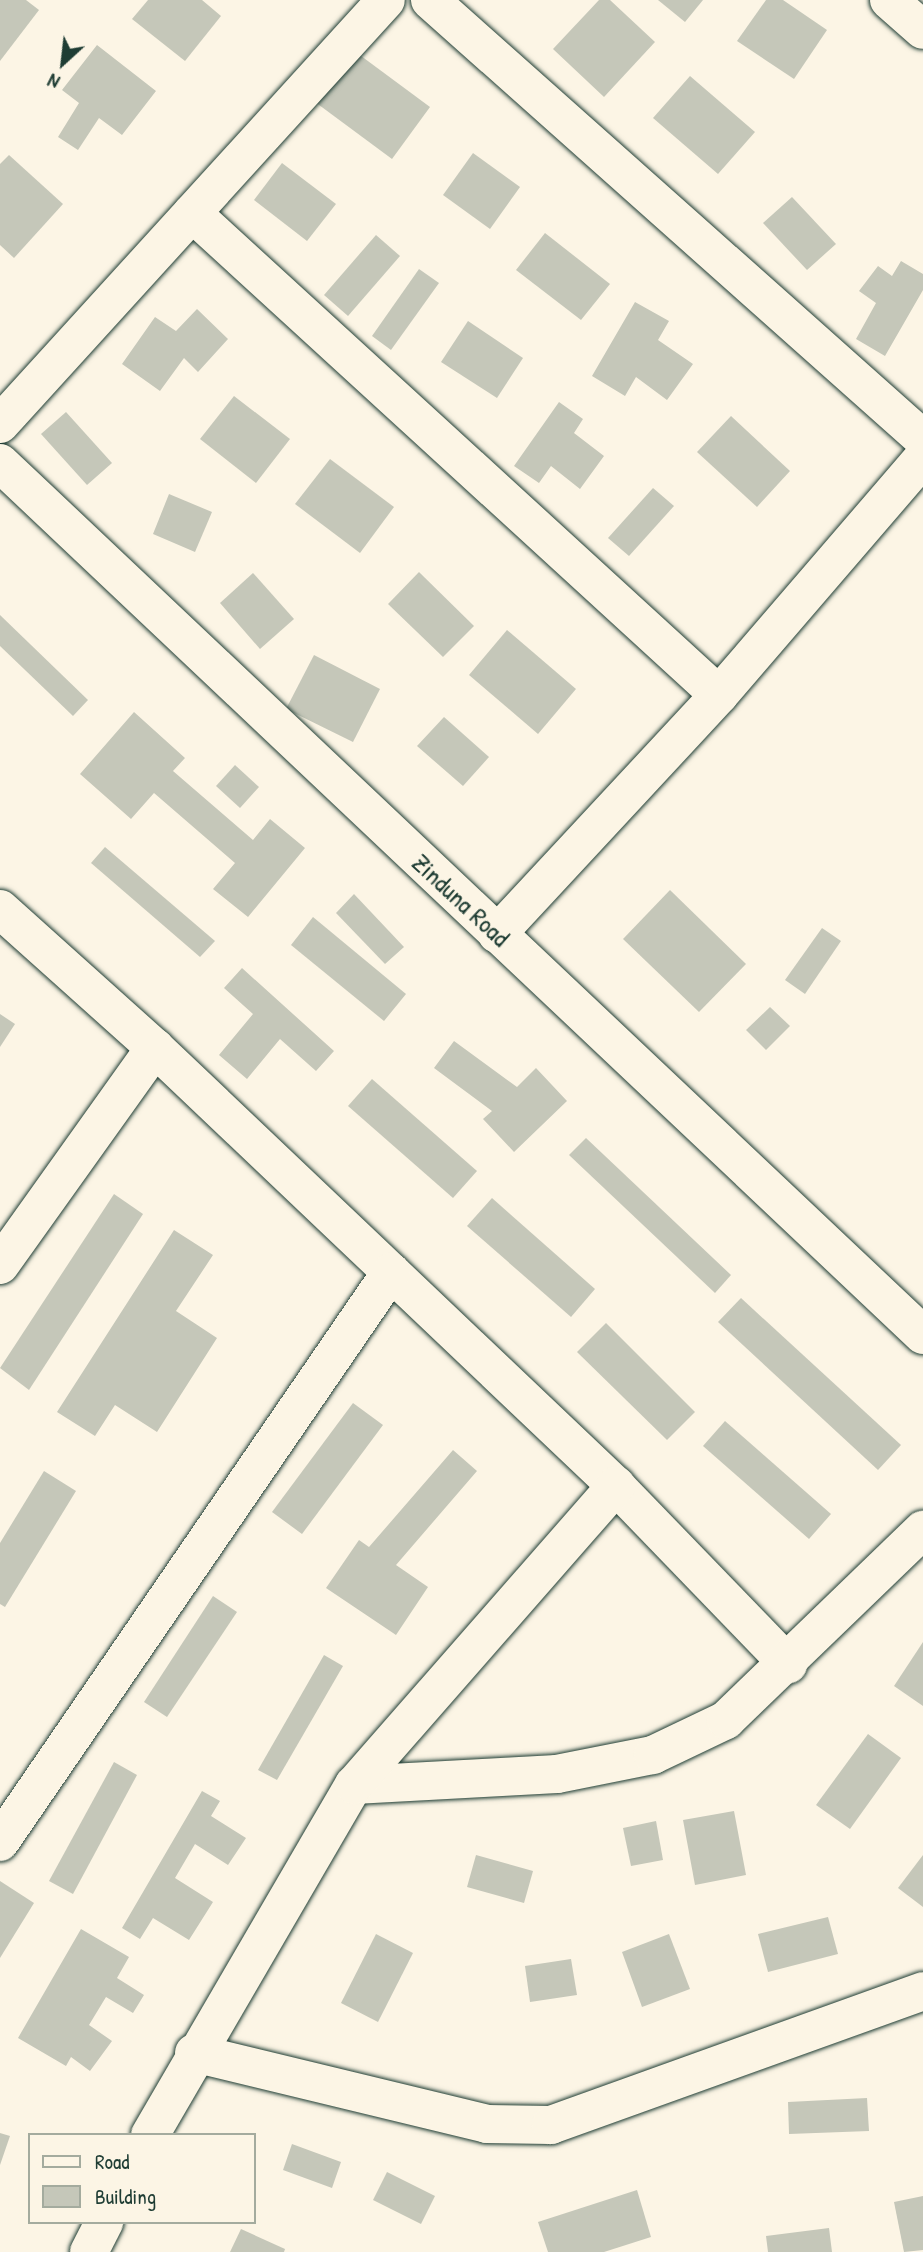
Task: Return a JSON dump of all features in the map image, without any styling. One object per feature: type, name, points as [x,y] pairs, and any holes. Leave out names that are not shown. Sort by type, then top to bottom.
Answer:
[{"type":"street","points":[[0,424],[386,0]]},
{"type":"street","points":[[430,0],[923,439]]},
{"type":"street","points":[[889,0],[923,30]]},
{"type":"street","points":[[192,213],[719,695]]},
{"type":"street","points":[[497,934],[719,695],[923,458]]},
{"type":"street","name":"Zinduna Road","points":[[0,463],[923,1335]]},
{"type":"street","points":[[0,909],[155,1048],[615,1486],[788,1664]]},
{"type":"street","points":[[0,1265],[155,1048]]},
{"type":"street","points":[[0,1842],[391,1272]]},
{"type":"street","points":[[151,2133],[194,2053],[354,1785],[615,1486]]},
{"type":"street","points":[[354,1785],[558,1774],[653,1755],[726,1720],[788,1664],[923,1530]]},
{"type":"street","points":[[194,2053],[487,2124],[551,2124],[923,1991]]},
{"type":"street","points":[[89,2252],[103,2224]]},
{"type":"building","points":[[0,0],[26,0],[39,10],[0,61]]},
{"type":"building","points":[[148,0],[202,0],[221,16],[185,61],[132,19]]},
{"type":"building","points":[[599,0],[610,0],[655,42],[604,97],[553,49]]},
{"type":"building","points":[[658,0],[703,0],[685,22]]},
{"type":"building","points":[[766,0],[783,0],[827,30],[794,79],[737,41]]},
{"type":"building","points":[[97,45],[156,91],[122,135],[99,118],[78,150],[58,137],[79,103],[62,90]]},
{"type":"building","points":[[353,50],[430,107],[392,159],[315,102]]},
{"type":"building","points":[[690,76],[755,132],[718,174],[653,118]]},
{"type":"building","points":[[473,153],[520,187],[490,229],[443,195]]},
{"type":"building","points":[[9,155],[63,204],[14,258],[0,245],[0,164]]},
{"type":"building","points":[[282,163],[336,204],[307,241],[254,200]]},
{"type":"building","points":[[792,197],[836,244],[807,270],[763,223]]},
{"type":"building","points":[[545,233],[610,284],[581,320],[516,270]]},
{"type":"building","points":[[376,235],[400,256],[348,316],[324,295]]},
{"type":"building","points":[[901,261],[923,274],[923,290],[885,356],[856,339],[876,303],[859,291],[878,266],[892,276]]},
{"type":"building","points":[[419,269],[439,283],[391,350],[372,336]]},
{"type":"building","points":[[635,302],[669,321],[658,340],[693,364],[667,400],[636,377],[625,396],[592,376]]},
{"type":"building","points":[[197,309],[228,339],[198,372],[184,358],[160,391],[122,364],[155,317],[176,331]]},
{"type":"building","points":[[468,321],[523,358],[497,398],[441,362]]},
{"type":"building","points":[[234,396],[290,439],[256,483],[200,439]]},
{"type":"building","points":[[559,402],[583,419],[574,433],[604,456],[580,489],[551,466],[539,483],[514,466]]},
{"type":"building","points":[[66,412],[112,463],[87,485],[41,434]]},
{"type":"building","points":[[731,416],[790,471],[757,507],[697,452]]},
{"type":"building","points":[[330,459],[394,507],[360,553],[295,504]]},
{"type":"building","points":[[653,488],[674,506],[629,556],[608,538]]},
{"type":"building","points":[[169,494],[212,512],[195,552],[153,534]]},
{"type":"building","points":[[419,572],[474,626],[443,657],[388,604]]},
{"type":"building","points":[[253,573],[294,619],[260,649],[220,603]]},
{"type":"building","points":[[0,615],[88,700],[73,716],[0,646]]},
{"type":"building","points":[[507,630],[576,689],[538,734],[469,675]]},
{"type":"building","points":[[314,655],[380,689],[353,742],[286,709]]},
{"type":"building","points":[[134,712],[185,758],[173,771],[253,840],[270,819],[305,848],[248,917],[213,889],[235,863],[154,793],[131,819],[80,774]]},
{"type":"building","points":[[444,717],[489,757],[463,786],[417,746]]},
{"type":"building","points":[[235,765],[259,787],[240,808],[216,786]]},
{"type":"building","points":[[105,847],[215,941],[200,957],[91,863]]},
{"type":"building","points":[[670,890],[746,964],[699,1012],[623,939]]},
{"type":"building","points":[[354,894],[404,947],[385,964],[336,913]]},
{"type":"building","points":[[313,917],[406,994],[384,1021],[291,945]]},
{"type":"building","points":[[822,928],[841,941],[805,994],[785,980]]},
{"type":"building","points":[[242,968],[334,1051],[316,1071],[280,1039],[247,1079],[219,1055],[253,1014],[224,988]]},
{"type":"building","points":[[770,1007],[790,1026],[766,1050],[746,1030]]},
{"type":"building","points":[[0,1014],[15,1024],[0,1047]]},
{"type":"building","points":[[454,1041],[517,1087],[536,1068],[567,1101],[514,1152],[483,1119],[492,1111],[434,1068]]},
{"type":"building","points":[[372,1079],[477,1171],[453,1198],[348,1106]]},
{"type":"building","points":[[586,1138],[731,1275],[715,1293],[569,1155]]},
{"type":"building","points":[[114,1194],[143,1214],[29,1390],[0,1368]]},
{"type":"building","points":[[492,1198],[595,1289],[571,1317],[467,1226]]},
{"type":"building","points":[[174,1230],[213,1255],[176,1311],[217,1338],[157,1432],[115,1405],[95,1436],[57,1412]]},
{"type":"building","points":[[741,1298],[901,1445],[878,1470],[718,1322]]},
{"type":"building","points":[[606,1323],[695,1412],[667,1440],[577,1352]]},
{"type":"building","points":[[353,1403],[383,1425],[302,1534],[272,1512]]},
{"type":"building","points":[[725,1421],[831,1514],[809,1539],[703,1446]]},
{"type":"building","points":[[453,1450],[477,1471],[396,1565],[428,1587],[396,1635],[326,1588],[359,1540],[369,1547]]},
{"type":"building","points":[[44,1471],[76,1491],[5,1607],[0,1604],[0,1543]]},
{"type":"building","points":[[213,1596],[237,1612],[167,1717],[144,1702]]},
{"type":"building","points":[[923,1642],[923,1706],[894,1686]]},
{"type":"building","points":[[324,1655],[343,1666],[277,1780],[258,1770]]},
{"type":"building","points":[[868,1734],[901,1758],[850,1829],[816,1805]]},
{"type":"building","points":[[114,1762],[137,1775],[73,1894],[49,1881]]},
{"type":"building","points":[[202,1791],[220,1801],[211,1816],[246,1838],[228,1865],[195,1844],[175,1878],[213,1902],[189,1940],[153,1918],[140,1939],[122,1928]]},
{"type":"building","points":[[734,1811],[746,1875],[695,1885],[683,1820]]},
{"type":"building","points":[[656,1821],[663,1860],[631,1866],[623,1828]]},
{"type":"building","points":[[476,1855],[533,1871],[524,1903],[467,1887]]},
{"type":"building","points":[[923,1855],[923,1907],[898,1888]]},
{"type":"building","points":[[0,1881],[34,1903],[0,1958]]},
{"type":"building","points":[[828,1917],[838,1954],[768,1972],[758,1934]]},
{"type":"building","points":[[81,1929],[129,1957],[117,1978],[144,1995],[133,2013],[106,1997],[89,2025],[112,2041],[90,2071],[71,2057],[66,2066],[18,2038]]},
{"type":"building","points":[[376,1934],[413,1953],[378,2022],[341,2003]]},
{"type":"building","points":[[669,1934],[690,1989],[642,2007],[622,1952]]},
{"type":"building","points":[[571,1959],[577,1995],[530,2002],[525,1966]]},
{"type":"building","points":[[867,2098],[869,2131],[789,2134],[788,2102]]},
{"type":"building","points":[[0,2133],[10,2136],[0,2165]]},
{"type":"building","points":[[292,2144],[341,2162],[332,2188],[283,2170]]},
{"type":"building","points":[[387,2172],[435,2196],[421,2224],[373,2200]]},
{"type":"building","points":[[637,2190],[651,2237],[604,2252],[548,2252],[538,2222]]},
{"type":"building","points":[[923,2196],[923,2250],[904,2252],[894,2202]]},
{"type":"building","points":[[829,2228],[832,2252],[768,2252],[766,2236]]},
{"type":"building","points":[[241,2229],[285,2249],[284,2252],[230,2252]]}]
